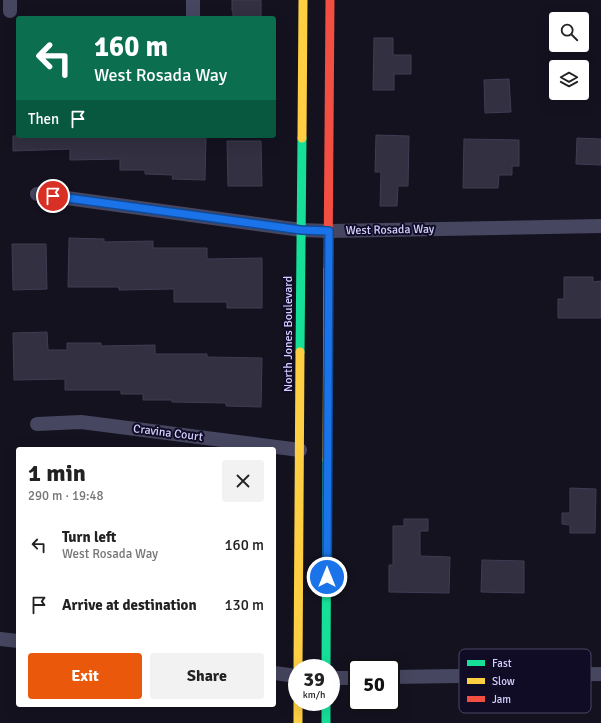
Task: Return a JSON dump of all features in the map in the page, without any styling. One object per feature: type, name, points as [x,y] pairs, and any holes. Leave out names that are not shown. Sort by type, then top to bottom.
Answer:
[{"type":"main road","name":"North Jones Boulevard","points":[[298,659],[302,0]]},
{"type":"main road","points":[[326,659],[330,0]]},
{"type":"main road","points":[[298,711],[298,723]]},
{"type":"main road","points":[[326,711],[326,723]]},
{"type":"street","points":[[193,0],[193,16]]},
{"type":"street","name":"West Rosada Way","points":[[37,194],[301,230],[329,231],[601,226]]},
{"type":"street","name":"Cravina Court","points":[[37,424],[81,422],[300,450]]},
{"type":"street","points":[[0,639],[16,641]]},
{"type":"street","points":[[276,674],[288,675]]},
{"type":"street","points":[[591,674],[601,674]]},
{"type":"street","points":[[400,677],[459,676]]},
{"type":"building","points":[[232,0],[261,0],[261,16],[233,16]]},
{"type":"building","points":[[374,38],[393,38],[393,55],[411,55],[411,74],[394,74],[394,90],[373,90]]},
{"type":"building","points":[[509,79],[511,112],[485,113],[484,80]]},
{"type":"building","points":[[376,135],[409,136],[408,186],[398,186],[397,206],[380,206],[381,172],[375,172]]},
{"type":"building","points":[[13,136],[16,136],[16,138],[206,138],[205,180],[172,179],[173,175],[145,174],[145,170],[120,170],[120,159],[70,160],[70,149],[13,151]]},
{"type":"building","points":[[577,138],[601,139],[601,165],[576,164]]},
{"type":"building","points":[[464,139],[519,140],[519,166],[512,166],[512,175],[499,175],[498,188],[463,188]]},
{"type":"building","points":[[227,141],[261,141],[262,186],[228,186]]},
{"type":"building","points":[[69,238],[104,239],[104,242],[153,241],[153,248],[207,248],[207,259],[262,258],[262,308],[227,308],[227,302],[174,302],[174,289],[119,290],[119,287],[68,287]]},
{"type":"building","points":[[12,244],[46,244],[47,289],[13,290]]},
{"type":"building","points":[[564,277],[593,277],[593,282],[601,281],[601,318],[558,318],[558,299],[564,299]]},
{"type":"building","points":[[47,332],[48,350],[67,350],[67,343],[101,343],[101,346],[155,345],[155,354],[207,354],[207,357],[262,358],[261,407],[226,406],[226,403],[143,400],[143,394],[121,394],[121,390],[65,390],[65,379],[14,380],[13,333]]},
{"type":"building","points":[[570,488],[596,489],[595,533],[570,533],[570,525],[562,524],[562,513],[570,513]]},
{"type":"building","points":[[404,519],[428,519],[428,531],[420,531],[420,556],[450,557],[449,593],[389,592],[389,565],[393,565],[393,526],[404,526]]},
{"type":"building","points":[[482,560],[524,561],[524,593],[481,592]]},
{"type":"traffic: fast","points":[[300,352],[302,138]]},
{"type":"traffic: fast","points":[[326,659],[327,460]]},
{"type":"traffic: fast","points":[[326,711],[326,723]]},
{"type":"traffic: slow","points":[[302,138],[303,0]]},
{"type":"traffic: slow","points":[[327,460],[328,269]]},
{"type":"traffic: slow","points":[[298,659],[300,352]]},
{"type":"traffic: slow","points":[[298,711],[298,723]]},
{"type":"traffic: jam","points":[[328,269],[330,0]]},
{"type":"route","points":[[53,196],[301,230],[329,231],[327,577]]}]
